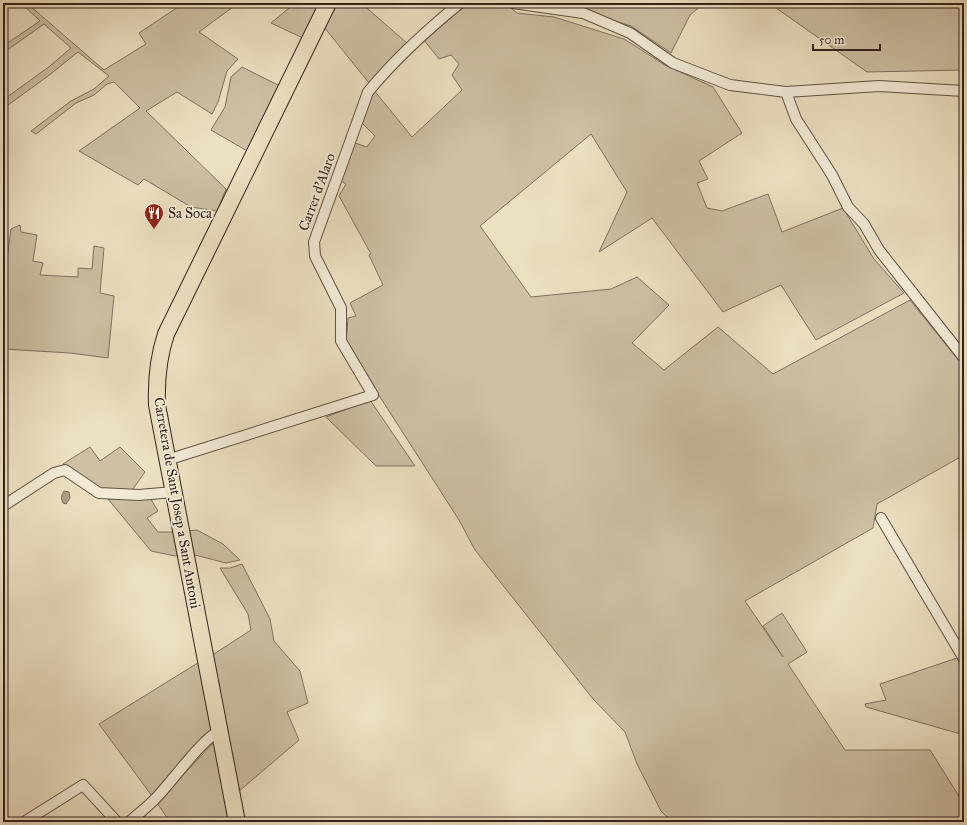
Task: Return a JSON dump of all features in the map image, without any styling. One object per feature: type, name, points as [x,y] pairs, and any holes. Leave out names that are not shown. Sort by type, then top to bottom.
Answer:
[{"type":"main road","name":"Carretera de Sant Josep a Sant Antoni","points":[[237,822],[158,405],[156,384],[157,365],[166,334],[328,3]]},
{"type":"street","name":"Carrer d'Alaro","points":[[168,460],[373,395],[341,341],[341,308],[315,256],[314,242],[368,92],[426,32],[460,3]]},
{"type":"street","points":[[513,3],[583,13],[630,33],[673,63],[730,85],[786,92],[878,86],[964,91]]},
{"type":"street","points":[[786,92],[796,119],[832,175],[848,207],[864,224],[879,250],[964,358]]},
{"type":"street","points":[[3,506],[54,473],[65,470],[99,493],[139,496],[174,492]]},
{"type":"street","points":[[881,518],[964,659]]},
{"type":"street","points":[[129,822],[155,799],[204,743],[215,733],[220,731]]},
{"type":"street","points":[[24,822],[83,785],[117,822]]},
{"type":"shaded area","points":[[21,3],[31,3],[29,5],[104,70],[146,44],[139,33],[184,3],[226,3],[233,7],[199,32],[238,59],[227,71],[218,102],[212,114],[177,92],[146,111],[226,189],[217,211],[191,207],[144,179],[138,185],[79,151],[140,108],[114,82],[107,84],[94,95],[76,103],[36,134],[31,131],[71,101],[94,89],[109,76],[78,52],[4,108],[5,110],[3,112],[3,100],[50,66],[71,48],[44,24],[3,53],[3,46],[40,21]]},
{"type":"shaded area","points":[[295,3],[321,3],[305,39],[271,23]]},
{"type":"shaded area","points":[[335,3],[361,3],[408,44],[369,83],[324,27]]},
{"type":"shaded area","points":[[465,3],[505,3],[517,13],[554,17],[624,39],[665,65],[713,87],[742,133],[699,161],[708,179],[697,183],[707,208],[722,211],[768,194],[782,232],[843,208],[874,259],[904,293],[816,340],[781,285],[723,312],[652,218],[599,252],[627,192],[591,134],[480,226],[531,297],[611,289],[637,277],[669,305],[632,343],[664,370],[718,327],[773,374],[910,300],[964,367],[964,455],[877,504],[873,528],[745,601],[783,657],[763,626],[782,613],[807,652],[788,664],[845,750],[930,750],[964,804],[964,822],[672,822],[661,811],[637,764],[625,732],[593,699],[475,550],[459,520],[346,344],[348,318],[356,316],[350,303],[383,285],[369,255],[371,254],[339,196],[346,184],[340,180],[352,142],[367,147],[375,136],[361,122],[373,89],[412,137],[462,90],[452,75],[459,64],[451,55],[439,59],[423,39]]},
{"type":"shaded area","points":[[531,3],[704,3],[690,15],[671,53],[631,26],[583,11]]},
{"type":"shaded area","points":[[769,3],[964,3],[964,70],[867,72]]},
{"type":"shaded area","points":[[242,67],[282,87],[249,152],[211,130],[225,107],[231,77]]},
{"type":"shaded area","points":[[20,225],[21,232],[37,235],[33,261],[43,263],[40,275],[78,277],[78,268],[92,269],[94,246],[104,248],[100,293],[114,296],[108,358],[70,353],[3,349],[3,275],[5,274],[11,229]]},
{"type":"shaded area","points":[[370,400],[415,466],[376,466],[326,417]]},
{"type":"shaded area","points":[[90,447],[100,461],[120,447],[145,472],[130,493],[105,492],[63,464]]},
{"type":"shaded area","points":[[64,491],[69,492],[70,498],[66,504],[63,503],[62,499]]},
{"type":"shaded area","points":[[150,498],[158,511],[147,518],[158,532],[175,532],[180,554],[175,556],[151,551],[108,499]]},
{"type":"shaded area","points":[[197,530],[223,544],[240,560],[226,563],[195,555],[191,552],[186,531]]},
{"type":"shaded area","points":[[242,564],[270,619],[274,641],[300,671],[308,703],[287,712],[299,740],[238,792],[211,656],[251,630],[248,614],[220,568],[230,568]]},
{"type":"shaded area","points":[[957,658],[964,672],[964,735],[866,707],[865,704],[886,700],[880,684]]},
{"type":"shaded area","points":[[201,661],[214,727],[152,796],[99,724]]},
{"type":"shaded area","points":[[214,742],[229,822],[170,822],[157,803]]},
{"type":"place","name":"Sa Soca","points":[[154,230]]}]
